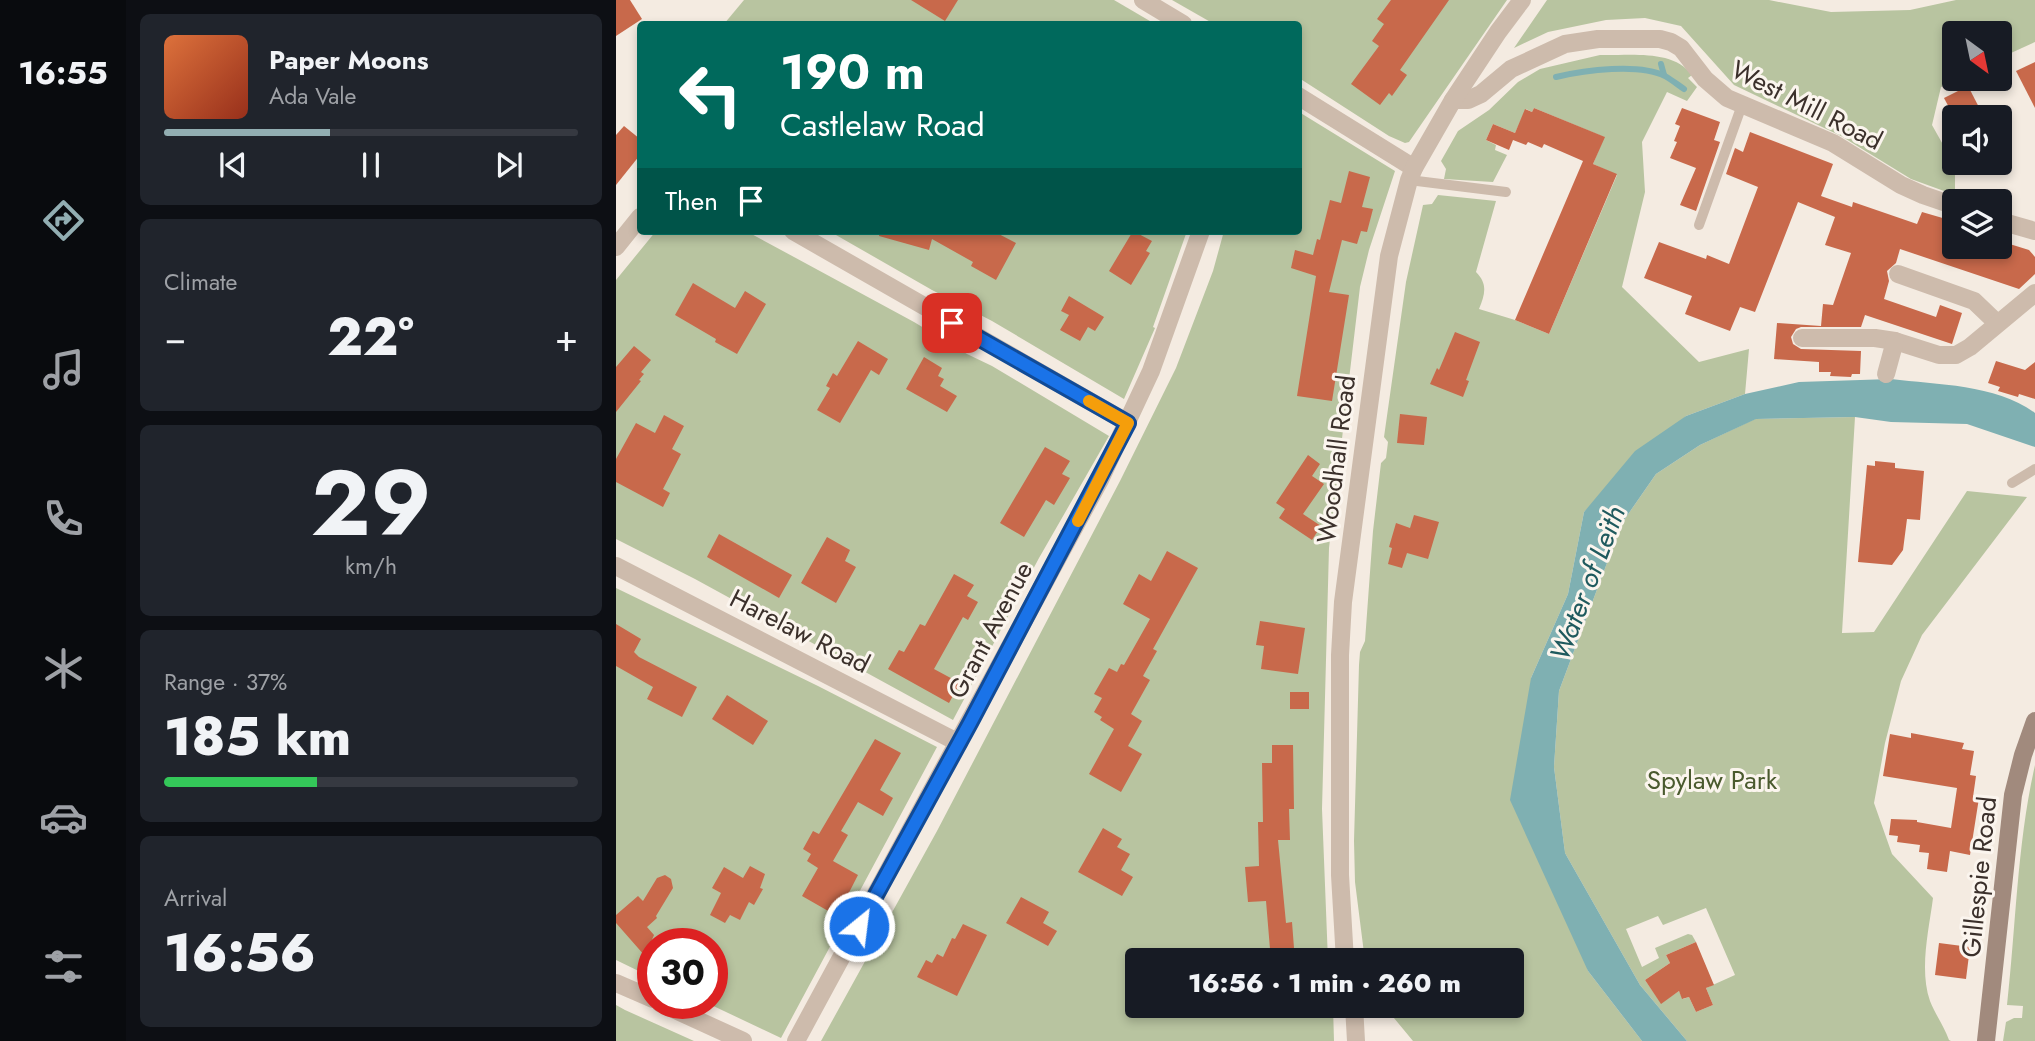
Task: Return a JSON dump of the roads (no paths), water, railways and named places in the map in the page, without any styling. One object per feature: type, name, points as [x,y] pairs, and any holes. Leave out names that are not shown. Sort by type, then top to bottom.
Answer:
[{"type":"main road","name":"Gillespie Road","points":[[1986,1041],[2013,795],[2035,721]]},
{"type":"street","points":[[1143,0],[1178,21]]},
{"type":"street","name":"Woodhall Road","points":[[1344,948],[1340,875],[1340,655],[1343,602],[1389,256],[1412,174],[1454,100],[1522,0]]},
{"type":"street","name":"West Mill Road","points":[[1454,100],[1468,100],[1481,94],[1511,69],[1565,44],[1598,39],[1660,39],[1681,48],[1714,89],[1742,105],[1833,143],[1901,185],[1942,202]]},
{"type":"street","points":[[1302,99],[1412,174]]},
{"type":"street","points":[[616,247],[637,221]]},
{"type":"street","points":[[2012,224],[2035,231]]},
{"type":"street","points":[[800,235],[1128,423]]},
{"type":"street","name":"Grant Avenue","points":[[796,1041],[1094,493],[1151,371],[1200,235]]},
{"type":"street","points":[[1898,274],[1974,301],[1997,323]]},
{"type":"street","points":[[1802,338],[1875,338],[1895,341],[1939,355],[1956,355],[1970,347],[2035,293]]},
{"type":"street","points":[[1886,374],[1895,341]]},
{"type":"street","name":"Harelaw Road","points":[[616,566],[959,743]]},
{"type":"street","points":[[616,982],[637,992]]},
{"type":"street","points":[[1355,1018],[1356,1041]]},
{"type":"street","points":[[695,1019],[743,1041]]},
{"type":"lane","points":[[1699,225],[1742,105]]},
{"type":"lane","points":[[1412,174],[1506,192]]},
{"type":"lane","points":[[2012,483],[2030,471]]},
{"type":"water","name":"Water of Leith","points":[[1891,379],[1966,387],[2020,403],[2035,413],[2035,447],[1967,424],[1891,422],[1855,417],[1756,419],[1700,445],[1656,474],[1622,523],[1559,691],[1554,767],[1565,853],[1640,985],[1687,1041],[1642,1041],[1588,971],[1510,800],[1531,678],[1568,594],[1584,512],[1635,451],[1686,416],[1745,394],[1799,382]]},
{"type":"waterway","points":[[1661,64],[1664,75]]},
{"type":"waterway","points":[[1556,77],[1596,70],[1641,70],[1665,76],[1684,89]]},
{"type":"park label","name":"Spylaw Park","points":[[1712,780]]}]
